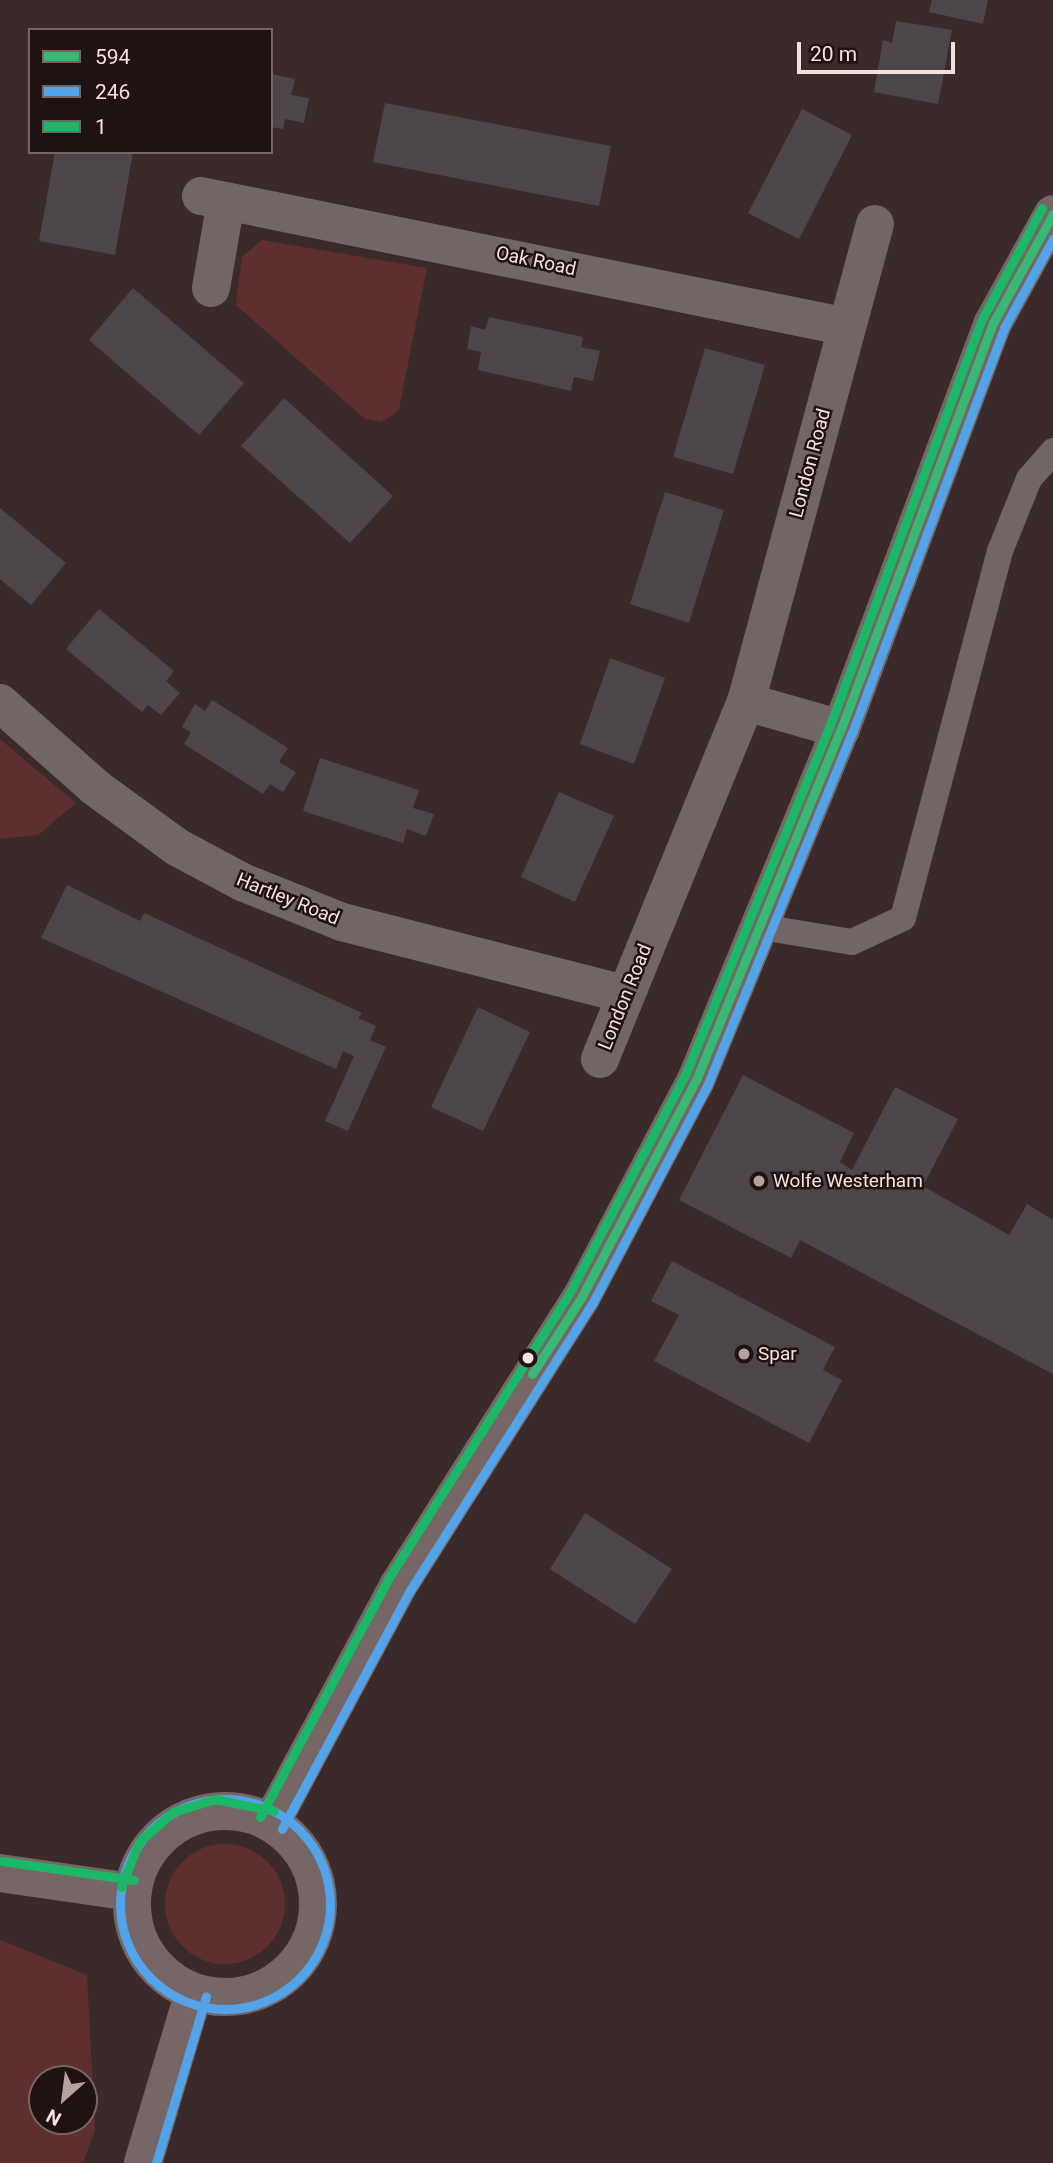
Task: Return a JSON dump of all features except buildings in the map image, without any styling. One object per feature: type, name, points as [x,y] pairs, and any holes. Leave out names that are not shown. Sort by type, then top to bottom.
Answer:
[{"type":"main road","points":[[215,1811],[271,1823],[300,1849],[316,1885],[309,1943],[270,1985],[233,1996],[194,1992],[168,1978],[148,1956],[135,1929],[132,1892],[149,1849],[178,1823],[215,1811]]},
{"type":"main road","points":[[0,1873],[132,1892]]},
{"type":"main road","points":[[143,2163],[194,1992]]},
{"type":"street","name":"Oak Road","points":[[211,288],[214,198],[846,327]]},
{"type":"street","points":[[271,1823],[398,1586],[581,1298],[696,1080],[841,729],[993,323],[1053,214]]},
{"type":"street","name":"London Road","points":[[600,1059],[746,702],[875,224]]},
{"type":"street","points":[[746,702],[841,729]]},
{"type":"street","name":"Hartley Road","points":[[0,703],[96,788],[177,847],[242,883],[342,922],[625,994]]},
{"type":"lane","points":[[761,927],[852,942],[903,918],[1000,551],[1029,479],[1053,451]]},
{"type":"shaded area","points":[[262,240],[427,268],[399,409],[393,415],[381,422],[365,419],[236,305],[242,257]]},
{"type":"shaded area","points":[[0,739],[76,803],[38,835],[0,839]]},
{"type":"shaded area","points":[[225,1844],[248,1848],[268,1861],[281,1881],[285,1904],[281,1927],[268,1947],[248,1960],[225,1964],[202,1960],[182,1947],[169,1927],[165,1904],[169,1881],[182,1861],[202,1848]]},
{"type":"shaded area","points":[[0,1940],[87,1975],[92,2065],[28,2065],[28,2135],[93,2135],[83,2163],[0,2163]]},
{"type":"transit line","name":"1","points":[[260,1817],[388,1579],[570,1292],[685,1075],[830,725],[982,319],[1042,208]]},
{"type":"transit line","name":"594","points":[[532,1374],[581,1298],[696,1080],[841,729],[993,323],[1053,214]]},
{"type":"transit line","name":"246","points":[[282,1829],[409,1592],[592,1304],[707,1086],[852,733],[1004,328],[1053,239]]},
{"type":"transit line","name":"1","points":[[121,1887],[139,1842],[173,1812],[215,1799],[274,1811]]},
{"type":"transit line","name":"246","points":[[225,1799],[265,1807],[299,1830],[322,1864],[330,1904],[322,1944],[299,1978],[265,2001],[225,2009],[185,2001],[151,1978],[128,1944],[120,1904],[128,1864],[151,1830],[185,1807],[225,1799]]},
{"type":"transit line","name":"1","points":[[2,1861],[134,1880]]},
{"type":"transit line","name":"246","points":[[156,2163],[206,1996]]},
{"type":"place","name":"Wolfe Westerham","points":[[759,1181]]},
{"type":"place","name":"Spar","points":[[744,1354]]}]
